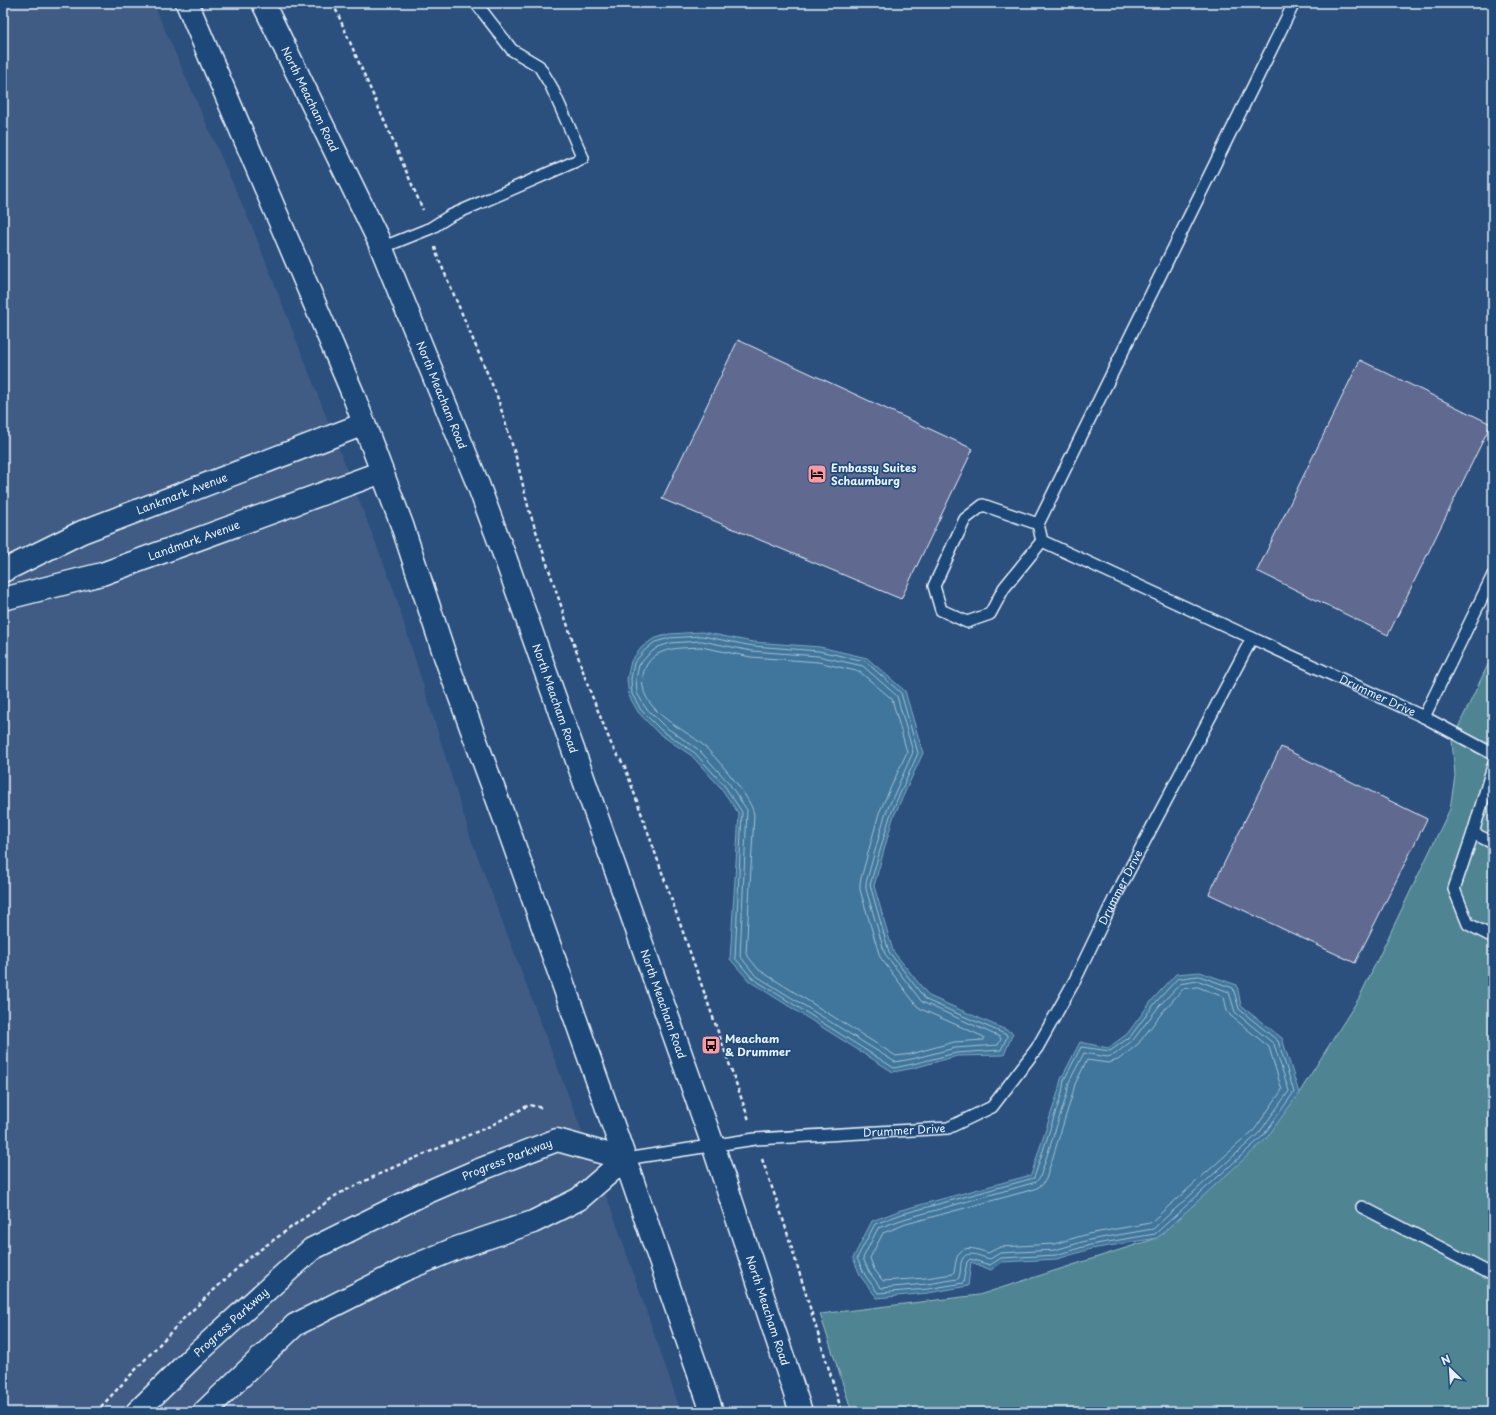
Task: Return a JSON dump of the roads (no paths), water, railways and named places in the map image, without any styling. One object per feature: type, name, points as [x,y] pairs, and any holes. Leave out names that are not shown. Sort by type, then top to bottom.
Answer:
[{"type":"main road","points":[[187,3],[353,394],[402,525],[447,662],[508,828],[625,1159],[712,1412]]},
{"type":"main road","name":"North Meacham Road","points":[[263,3],[381,248],[505,557],[713,1145],[801,1412]]},
{"type":"main road","name":"Lankmark Avenue","points":[[3,571],[82,532],[364,424]]},
{"type":"main road","name":"Landmark Avenue","points":[[3,599],[102,574],[382,472]]},
{"type":"main road","name":"Progress Parkway","points":[[137,1412],[194,1356],[312,1249],[421,1195],[474,1172],[558,1140],[625,1159]]},
{"type":"main road","points":[[204,1412],[295,1325],[404,1270],[457,1248],[534,1222],[572,1203],[579,1199],[625,1159]]},
{"type":"lane","points":[[381,248],[431,228],[450,216],[583,158],[551,86],[539,66],[512,50],[476,3]]},
{"type":"lane","points":[[1042,541],[1038,524],[1294,3]]},
{"type":"lane","points":[[1038,524],[983,505],[965,519],[934,586],[941,610],[968,622],[990,614],[1004,588],[1042,541]]},
{"type":"lane","points":[[1042,541],[1252,638]]},
{"type":"lane","name":"Drummer Drive","points":[[625,1159],[755,1139],[948,1128],[992,1107],[1036,1048],[1075,980],[1114,899],[1252,638],[1424,717],[1493,575]]},
{"type":"lane","points":[[1424,717],[1493,754]]},
{"type":"lane","points":[[1493,766],[1474,833],[1454,889],[1468,924],[1493,937]]},
{"type":"lane","points":[[1474,833],[1493,843]]},
{"type":"lane","points":[[1362,1207],[1493,1275]]},
{"type":"water","points":[[702,632],[753,642],[820,647],[867,658],[905,691],[923,753],[893,818],[874,886],[893,951],[929,996],[1013,1033],[1004,1055],[957,1056],[914,1068],[893,1072],[749,981],[730,959],[739,814],[721,788],[692,756],[658,733],[638,712],[629,696],[627,679],[631,661],[642,647],[653,639],[669,634]]},
{"type":"water","points":[[1200,972],[1237,985],[1241,1006],[1282,1038],[1299,1093],[1266,1139],[1157,1238],[1091,1249],[1057,1259],[1002,1262],[991,1270],[971,1262],[968,1286],[928,1293],[877,1298],[861,1277],[853,1258],[872,1221],[901,1210],[1031,1175],[1061,1079],[1080,1042],[1108,1048],[1127,1034],[1153,999],[1176,974]]},
{"type":"place","name":"Embassy Suites Schaumburg","points":[[817,474]]},
{"type":"place","name":"Meacham & Drummer","points":[[711,1045]]}]
